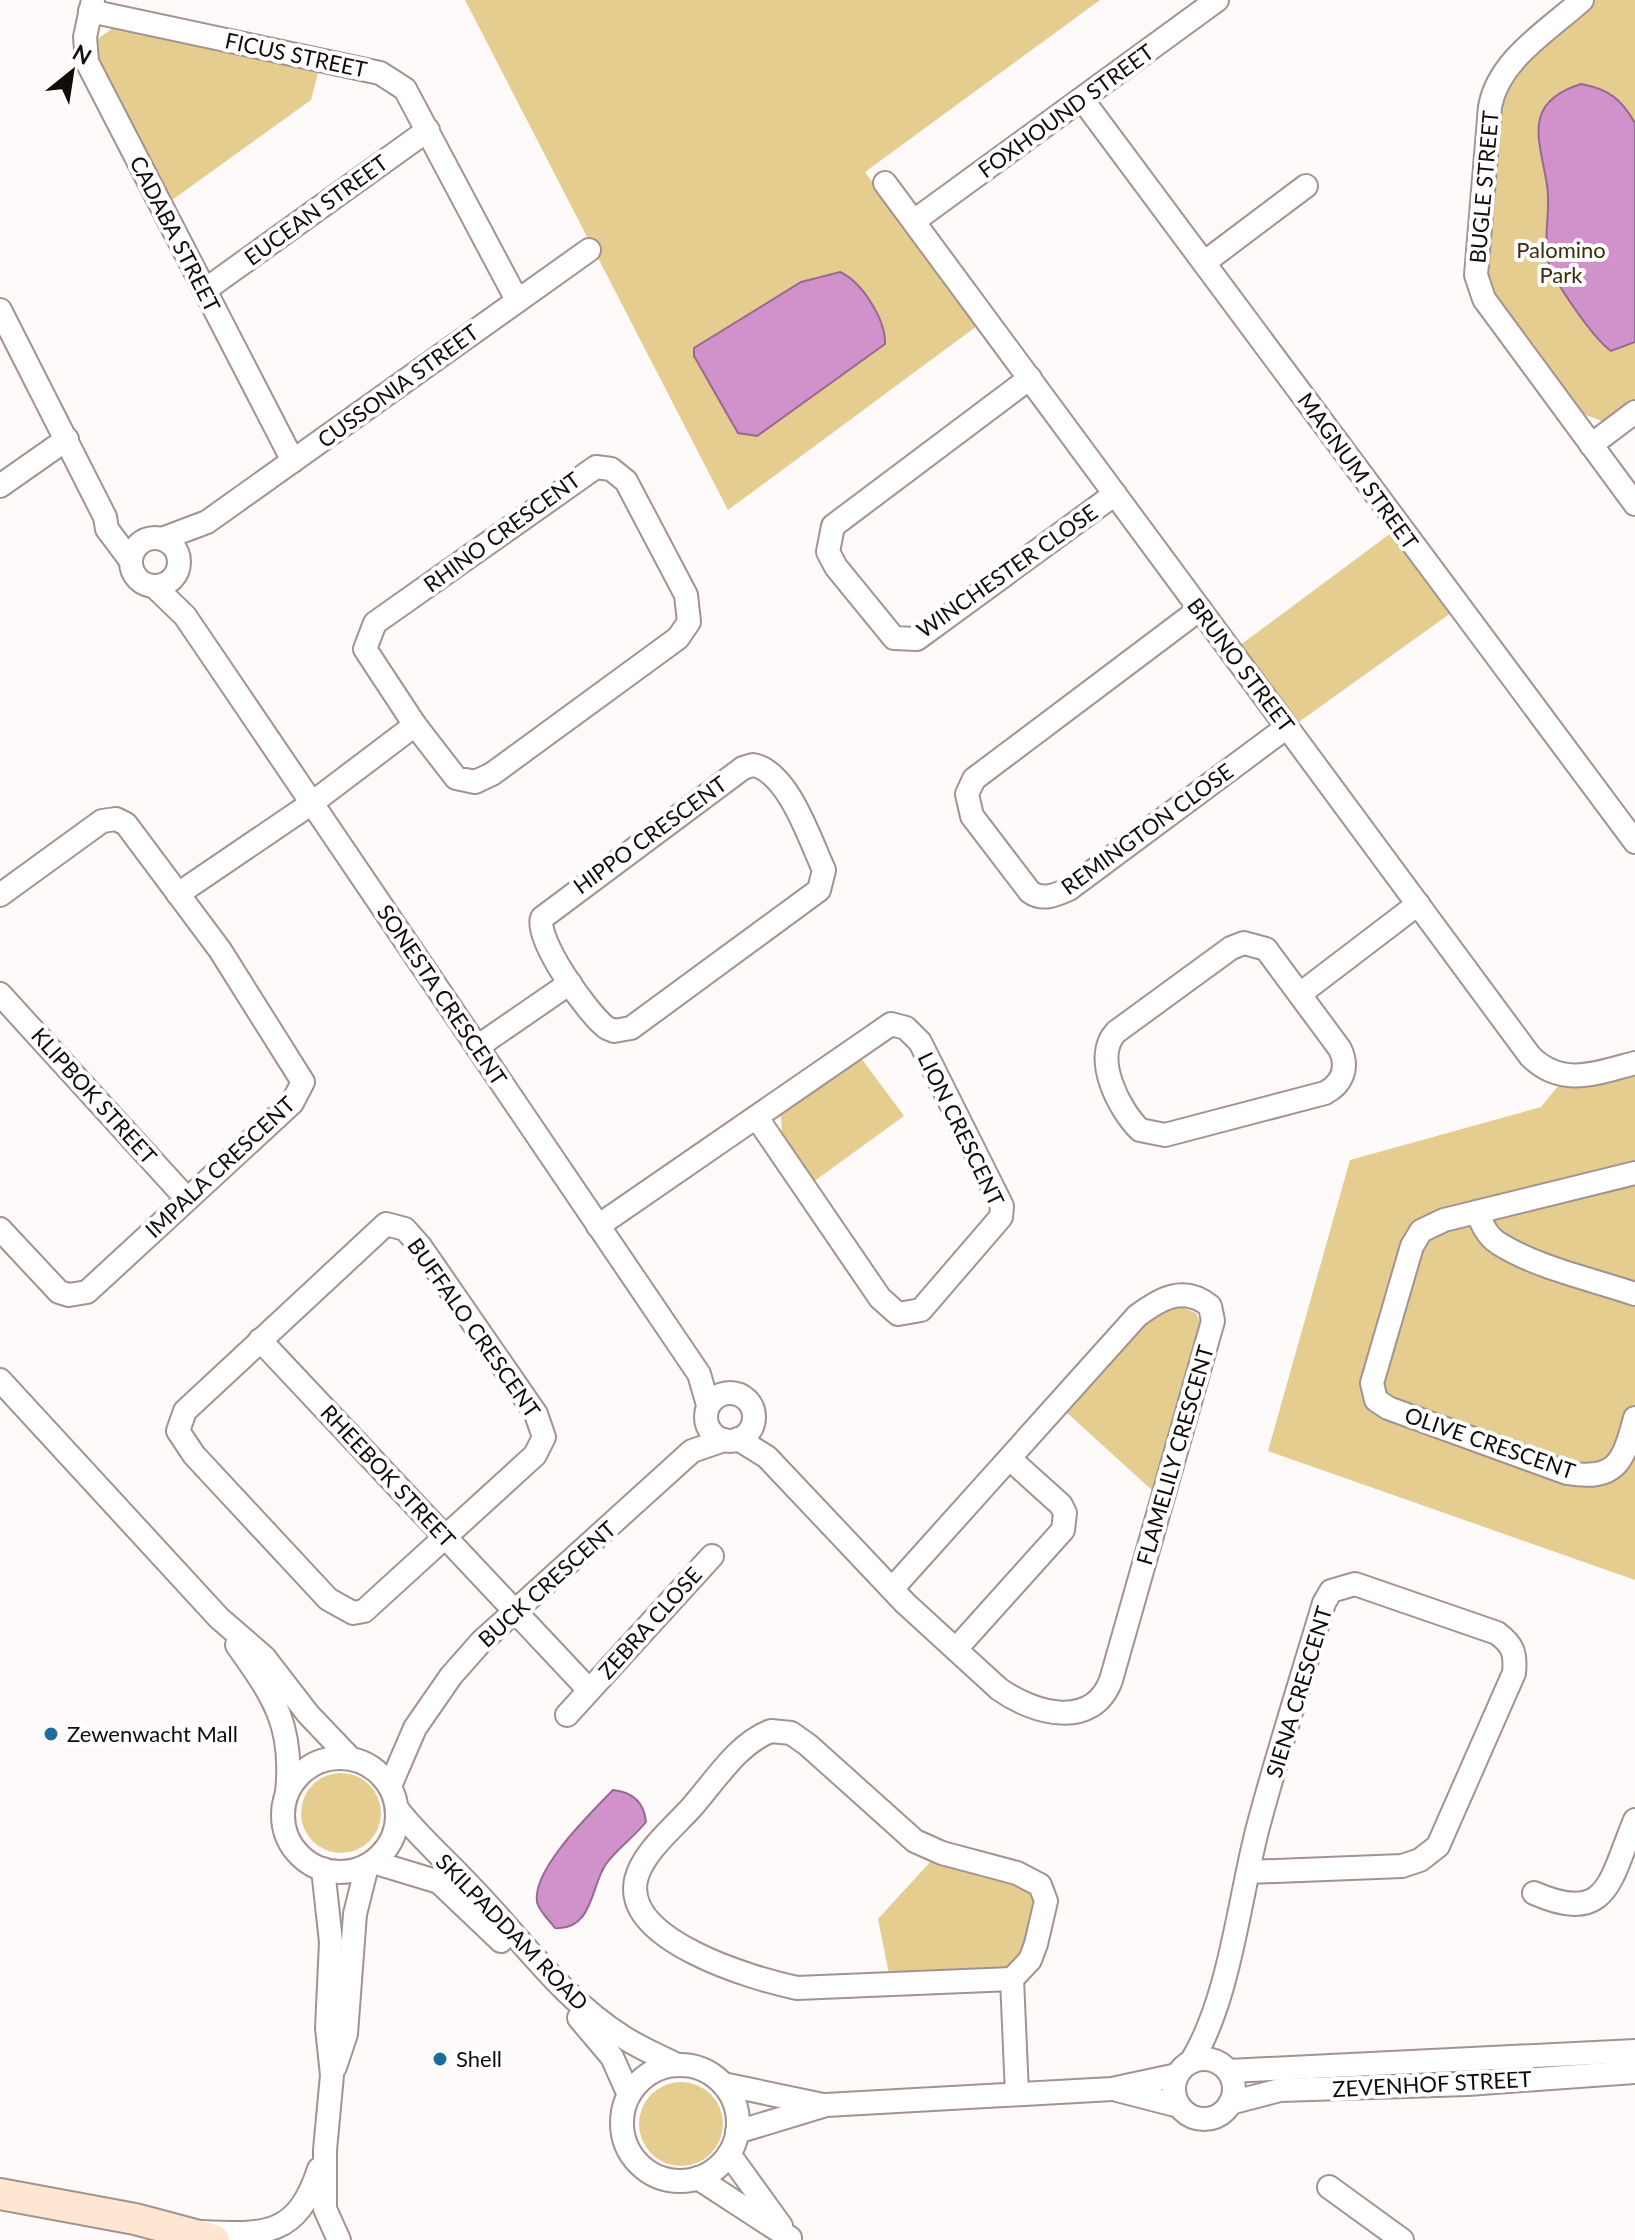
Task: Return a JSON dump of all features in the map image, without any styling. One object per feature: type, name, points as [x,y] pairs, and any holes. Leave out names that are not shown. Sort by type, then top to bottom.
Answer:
[{"type":"main road","points":[[0,2194],[214,2240]]},
{"type":"street","name":"FOXHOUND STREET","points":[[914,221],[1217,0]]},
{"type":"street","name":"BUGLE STREET","points":[[1582,0],[1509,66],[1492,94],[1476,275],[1484,299],[1635,504]]},
{"type":"street","name":"FICUS STREET","points":[[92,6],[380,73],[405,89],[517,300]]},
{"type":"street","name":"CADABA STREET","points":[[92,6],[85,37],[87,62],[293,461]]},
{"type":"street","name":"MAGNUM STREET","points":[[1082,99],[1634,839]]},
{"type":"street","name":"EUCEAN STREET","points":[[205,290],[428,130]]},
{"type":"street","name":"BRUNO STREET","points":[[885,183],[1536,1063],[1553,1073],[1578,1077],[1635,1063]]},
{"type":"street","points":[[1205,262],[1306,186]]},
{"type":"street","name":"CUSSONIA STREET","points":[[153,540],[207,522],[589,250]]},
{"type":"street","points":[[0,310],[67,439],[105,517],[107,529],[131,561],[137,578],[169,574],[173,546],[105,517]]},
{"type":"street","name":"WINCHESTER CLOSE","points":[[1030,378],[833,526],[828,552],[836,567],[894,638],[917,639],[1115,494]]},
{"type":"street","points":[[1591,445],[1635,412]]},
{"type":"street","points":[[0,486],[67,439]]},
{"type":"street","name":"RHINO CRESCENT","points":[[604,467],[618,474],[626,481],[686,595],[689,622],[678,638],[482,779],[468,782],[456,778],[415,725],[365,649],[372,627],[588,470],[604,467]]},
{"type":"street","name":"CUSSONIA STREET","points":[[169,574],[207,522]]},
{"type":"street","points":[[131,561],[133,551],[153,540]]},
{"type":"street","name":"SONESTA CRESCENT","points":[[169,574],[184,603],[185,616],[699,1374],[707,1412]]},
{"type":"street","name":"REMINGTON CLOSE","points":[[1200,609],[974,779],[967,794],[972,816],[1030,892],[1036,896],[1052,896],[1069,889],[1287,727]]},
{"type":"street","points":[[178,894],[312,803],[415,725]]},
{"type":"street","name":"HIPPO CRESCENT","points":[[753,765],[770,771],[784,787],[824,870],[819,890],[631,1028],[614,1031],[599,1023],[570,983],[541,935],[539,924],[545,913],[743,768],[753,765]]},
{"type":"street","name":"IMPALA CRESCENT","points":[[0,895],[110,819],[126,824],[259,1007],[303,1082],[292,1103],[87,1292],[76,1295],[59,1292],[0,1229]]},
{"type":"street","points":[[1300,994],[1418,904]]},
{"type":"street","points":[[1244,943],[1266,949],[1300,994],[1343,1056],[1341,1078],[1332,1090],[1165,1135],[1148,1134],[1134,1124],[1104,1061],[1107,1044],[1116,1032],[1231,948],[1244,943]]},
{"type":"street","points":[[477,1047],[570,983]]},
{"type":"street","name":"KLIPBOK STREET","points":[[0,994],[187,1199]]},
{"type":"street","name":"LION CRESCENT","points":[[598,1226],[757,1118],[883,1026],[899,1025],[920,1042],[1002,1206],[1001,1217],[921,1310],[898,1314],[880,1298],[757,1118]]},
{"type":"street","name":"OLIVE CRESCENT","points":[[1634,1430],[1623,1454],[1609,1473],[1592,1477],[1567,1473],[1388,1408],[1376,1400],[1372,1383],[1412,1246],[1421,1231],[1444,1220],[1635,1173]]},
{"type":"street","points":[[1477,1212],[1485,1230],[1496,1243],[1635,1294]]},
{"type":"street","name":"BUFFALO CRESCENT","points":[[386,1224],[412,1235],[543,1427],[544,1437],[535,1455],[444,1536],[364,1611],[346,1612],[317,1588],[194,1455],[178,1431],[185,1411],[386,1224]]},
{"type":"street","name":"FLAMELILY CRESCENT","points":[[1180,1294],[1197,1296],[1210,1306],[1213,1321],[1106,1694],[1086,1712],[1070,1715],[1025,1703],[999,1689],[892,1589],[1010,1459],[1137,1316],[1157,1301],[1180,1294]]},
{"type":"street","name":"RHEEBOK STREET","points":[[260,1340],[515,1612]]},
{"type":"street","name":"SONESTA CRESCENT","points":[[699,1374],[728,1392]]},
{"type":"street","points":[[0,1380],[219,1618],[264,1657],[308,1714],[356,1760],[390,1786],[398,1810],[392,1839],[370,1864],[355,1914],[346,2034],[332,2075]]},
{"type":"street","points":[[738,1435],[751,1405],[741,1395],[728,1392],[707,1412],[714,1435],[738,1435],[767,1457],[892,1589]]},
{"type":"street","name":"BUCK CRESCENT","points":[[692,1451],[707,1412]]},
{"type":"street","name":"BUCK CRESCENT","points":[[415,1728],[462,1663],[692,1451],[738,1435]]},
{"type":"street","points":[[956,1649],[1063,1530],[1066,1522],[1061,1505],[1010,1459]]},
{"type":"street","name":"ZEBRA CLOSE","points":[[567,1715],[712,1556]]},
{"type":"street","name":"SIENA CRESCENT","points":[[1184,2068],[1209,2034],[1257,1830],[1324,1603],[1331,1591],[1355,1584],[1497,1633],[1510,1643],[1516,1657],[1514,1673],[1438,1846],[1420,1860],[1402,1866],[1249,1872]]},
{"type":"street","name":"ZEBRA CLOSE","points":[[515,1612],[589,1690]]},
{"type":"street","points":[[219,1618],[274,1697],[289,1748],[283,1820],[289,1839],[301,1856],[323,1869],[351,1871],[370,1864]]},
{"type":"street","points":[[286,1795],[305,1770],[334,1758],[356,1760],[386,1752],[415,1728]]},
{"type":"street","points":[[390,1786],[415,1728]]},
{"type":"street","points":[[1012,1979],[811,1988],[763,1981],[702,1959],[679,1946],[644,1912],[636,1897],[637,1878],[640,1868],[667,1834],[746,1746],[771,1731],[784,1731],[808,1745],[915,1841],[942,1853],[1017,1873],[1040,1885],[1046,1901],[1036,1944],[1030,1960],[1012,1979],[1017,2094]]},
{"type":"street","name":"SKILPADDAM ROAD","points":[[398,1810],[422,1841],[471,1886],[579,2003],[622,2037],[677,2065]]},
{"type":"street","points":[[1534,1893],[1570,1907],[1596,1899],[1608,1884],[1635,1820]]},
{"type":"street","name":"SKILPADDAM ROAD","points":[[370,1864],[424,1875],[449,1889],[597,2037],[612,2057],[629,2095]]},
{"type":"street","points":[[323,1869],[331,1942],[327,2028],[332,2075],[325,2150],[325,2209],[339,2240]]},
{"type":"street","points":[[1209,2034],[1233,2092],[1230,2103]]},
{"type":"street","name":"ZEVENHOF STREET","points":[[737,2132],[826,2105],[1112,2089],[1184,2068],[1635,2051]]},
{"type":"street","points":[[677,2065],[707,2071],[723,2084],[737,2111],[737,2132],[729,2154],[710,2173],[698,2178],[666,2179],[638,2164],[627,2146],[622,2125],[629,2095],[649,2073],[677,2065]]},
{"type":"street","points":[[1179,2106],[1175,2095],[1184,2068]]},
{"type":"street","name":"ZEVENHOF STREET","points":[[1112,2089],[1179,2106],[1188,2115],[1203,2119],[1216,2116],[1230,2103],[1280,2090],[1468,2084],[1631,2074]]},
{"type":"street","name":"ZEVENHOF STREET","points":[[723,2084],[826,2105]]},
{"type":"street","points":[[182,2231],[260,2232],[292,2218],[309,2199],[325,2150]]},
{"type":"street","points":[[729,2154],[790,2239]]},
{"type":"street","points":[[698,2178],[790,2239]]},
{"type":"street","points":[[1329,2187],[1402,2240]]},
{"type":"green space","points":[[465,0],[1100,0],[865,172],[977,326],[728,510]]},
{"type":"green space","name":"Palomino Park","points":[[1594,0],[1635,0],[1635,400],[1602,421],[1578,412],[1495,300],[1486,274],[1500,105],[1517,70]]},
{"type":"green space","points":[[113,28],[319,69],[311,100],[168,203],[93,59],[96,40]]},
{"type":"green space","points":[[1391,533],[1451,613],[1296,724],[1239,646]]},
{"type":"green space","points":[[858,1054],[904,1116],[813,1182],[782,1138],[781,1114]]},
{"type":"green space","points":[[1635,1074],[1635,1580],[1268,1451],[1350,1160],[1541,1107],[1559,1085],[1586,1087]]},
{"type":"green space","points":[[1181,1307],[1196,1313],[1201,1324],[1154,1492],[1065,1411],[1133,1335],[1148,1322]]},
{"type":"green space","points":[[341,1773],[356,1776],[369,1785],[378,1798],[381,1813],[378,1828],[369,1841],[356,1850],[341,1853],[326,1850],[313,1841],[304,1828],[301,1813],[304,1798],[313,1785],[326,1776]]},
{"type":"green space","points":[[932,1860],[1004,1880],[1018,1886],[1035,1901],[1026,1951],[1011,1967],[889,1974],[878,1919]]},
{"type":"green space","points":[[673,2082],[689,2082],[705,2089],[716,2100],[723,2124],[720,2140],[711,2154],[689,2166],[673,2166],[657,2159],[646,2148],[639,2132],[639,2116],[646,2100],[657,2089]]},
{"type":"shaded area","points":[[1581,84],[1613,96],[1635,123],[1635,342],[1611,351],[1595,335],[1565,294],[1548,260],[1548,194],[1539,125],[1549,101]]},
{"type":"shaded area","points":[[840,272],[856,284],[871,303],[881,324],[885,344],[757,436],[738,433],[694,356],[694,348],[801,282]]},
{"type":"shaded area","points":[[613,1790],[636,1799],[643,1809],[646,1822],[606,1864],[584,1915],[567,1927],[555,1928],[537,1902],[544,1874],[565,1842]]},
{"type":"place","name":"Zewenwacht Mall","points":[[51,1734]]},
{"type":"place","name":"Shell","points":[[440,2059]]}]
